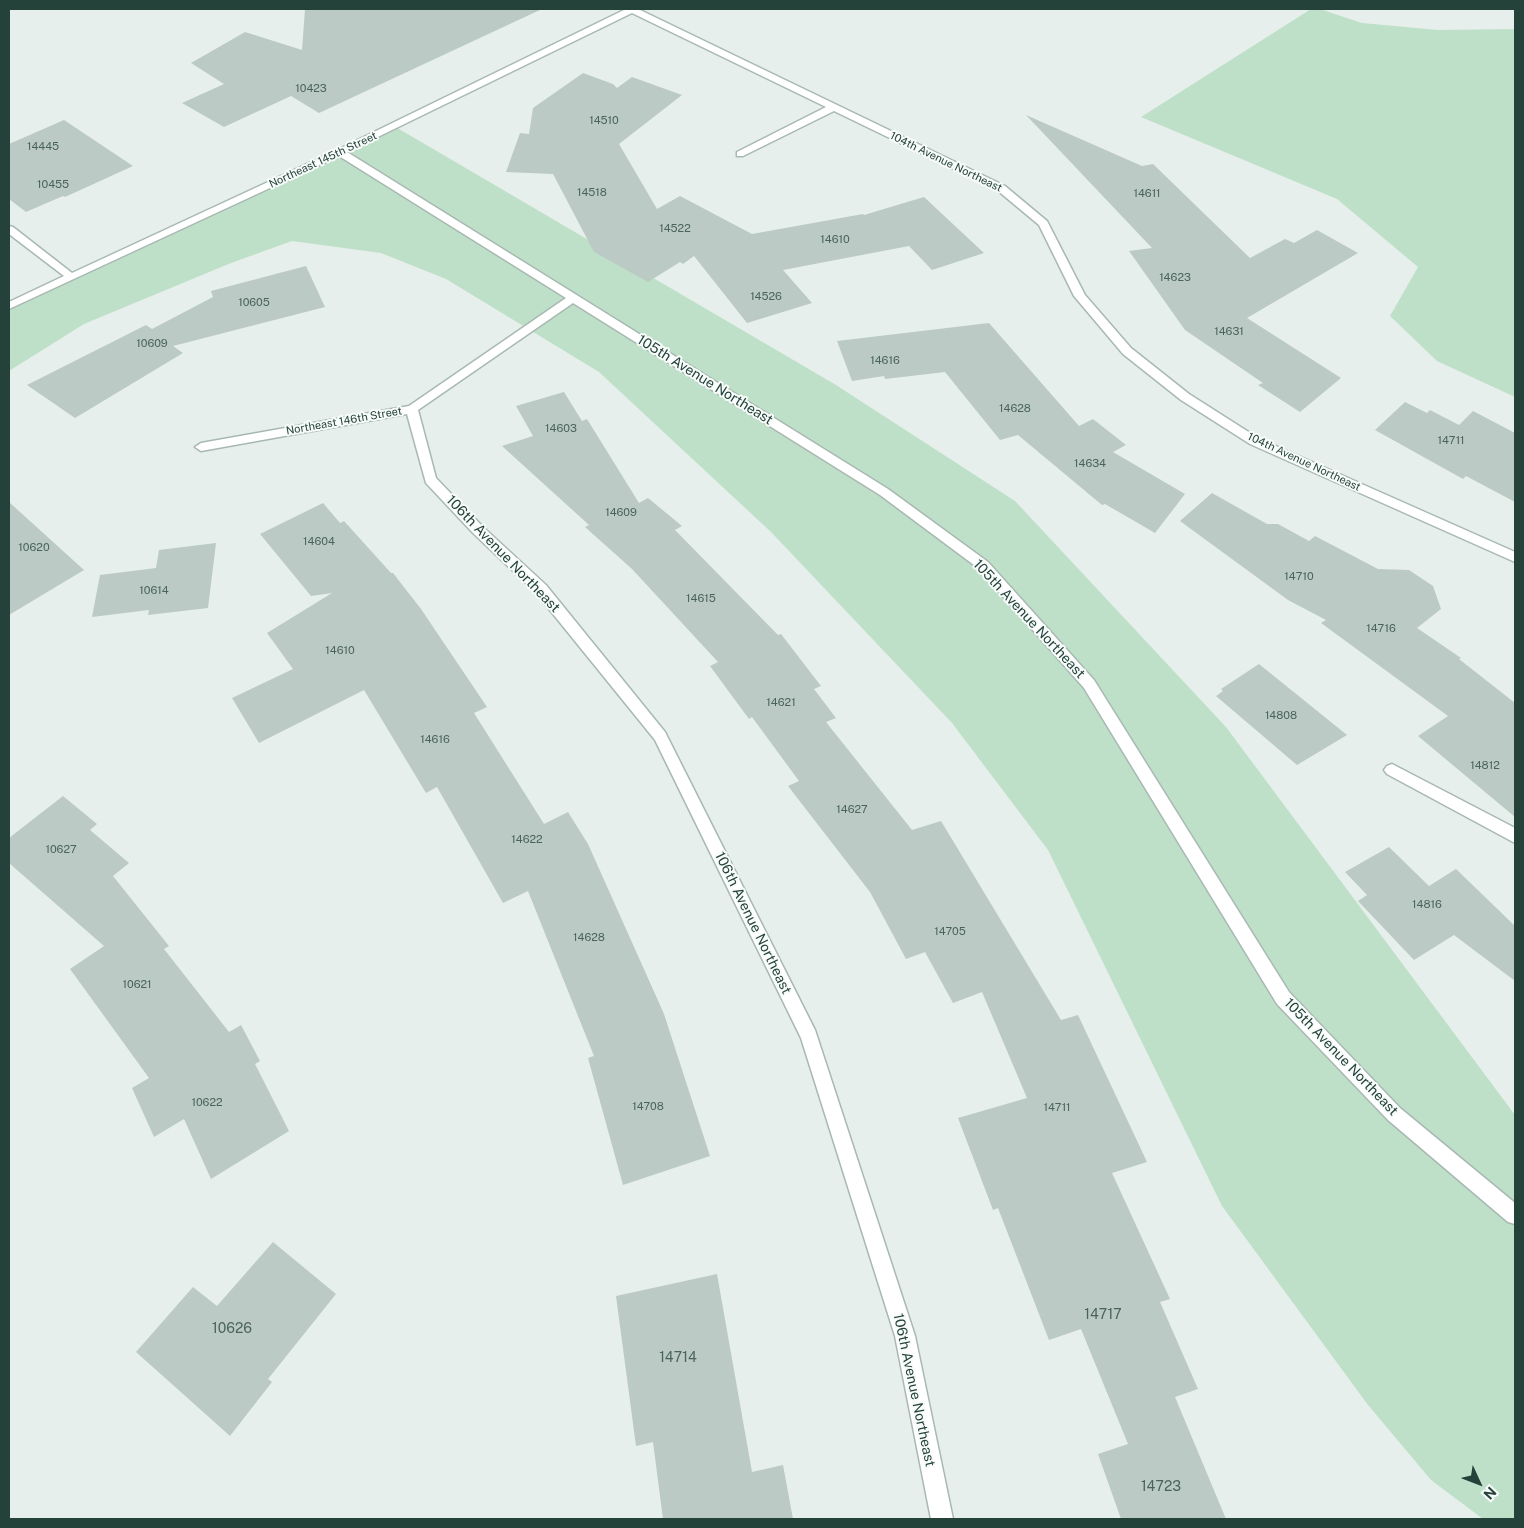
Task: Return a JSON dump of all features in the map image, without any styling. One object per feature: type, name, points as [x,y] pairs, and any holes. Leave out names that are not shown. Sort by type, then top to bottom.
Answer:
[{"type":"street","name":"104th Avenue Northeast","points":[[632,9],[1001,188],[1043,223],[1080,296],[1127,351],[1185,397],[1254,441],[1515,557]]},
{"type":"street","name":"Northeast 145th Street","points":[[9,306],[340,152],[632,9]]},
{"type":"street","points":[[740,154],[834,107]]},
{"type":"street","name":"105th Avenue Northeast","points":[[340,152],[884,492],[983,565],[1089,684],[1283,998],[1394,1114],[1515,1215]]},
{"type":"street","points":[[9,229],[71,277]]},
{"type":"street","name":"Northeast 146th Street","points":[[201,447],[412,409],[573,298]]},
{"type":"street","name":"106th Avenue Northeast","points":[[412,409],[430,480],[478,530],[541,589],[660,736],[809,1036],[905,1336],[942,1519]]},
{"type":"street","points":[[1392,770],[1515,836]]},
{"type":"green space","points":[[1311,9],[1320,9],[1362,23],[1438,30],[1515,29],[1515,397],[1437,361],[1390,316],[1418,267],[1337,199],[1141,117]]},
{"type":"green space","points":[[394,126],[836,385],[1015,501],[1226,727],[1515,1115],[1515,1519],[1483,1519],[1431,1480],[1368,1405],[1222,1206],[1048,850],[952,723],[771,532],[599,372],[446,279],[381,253],[292,241],[231,263],[84,324],[9,371],[9,306]]},
{"type":"building","points":[[305,9],[542,9],[319,113],[291,96],[224,127],[182,103],[224,84],[191,63],[245,32],[302,50]]},
{"type":"building","points":[[583,73],[613,84],[617,88],[632,77],[682,95],[619,144],[657,209],[680,196],[752,234],[864,215],[924,197],[984,253],[932,270],[909,246],[783,270],[812,303],[747,323],[694,256],[683,264],[680,262],[648,282],[594,252],[553,174],[506,172],[520,133],[529,134],[533,108]]},
{"type":"building","points":[[1026,115],[1142,166],[1153,164],[1250,258],[1285,239],[1294,243],[1317,230],[1358,253],[1247,318],[1341,378],[1300,412],[1258,385],[1263,383],[1185,330],[1129,251],[1152,248]]},
{"type":"building","points":[[64,120],[133,166],[65,197],[63,196],[26,212],[9,199],[9,144]]},
{"type":"building","points":[[306,266],[325,307],[173,346],[183,353],[75,418],[27,385],[146,325],[152,329],[213,297],[211,291]]},
{"type":"building","points":[[989,323],[1079,426],[1093,419],[1126,445],[1113,452],[1185,494],[1155,533],[1105,504],[1102,505],[1018,435],[1000,440],[945,372],[885,379],[884,376],[852,381],[837,341]]},
{"type":"building","points":[[564,392],[582,421],[587,419],[639,503],[648,498],[682,526],[675,530],[778,635],[781,634],[821,686],[814,689],[836,718],[826,722],[912,830],[941,821],[1061,1020],[1078,1015],[1147,1162],[1112,1173],[1170,1299],[1160,1302],[1198,1389],[1175,1397],[1226,1519],[1121,1519],[1098,1454],[1128,1444],[1081,1329],[1049,1340],[998,1208],[993,1210],[958,1118],[1027,1098],[982,992],[953,1003],[925,952],[906,959],[870,892],[788,786],[799,781],[752,717],[749,719],[710,666],[718,662],[632,569],[585,527],[589,525],[502,446],[533,436],[516,406]]},
{"type":"building","points":[[1405,402],[1427,413],[1430,410],[1459,425],[1473,411],[1515,433],[1515,502],[1466,476],[1463,479],[1375,430]]},
{"type":"building","points":[[1212,493],[1267,524],[1278,524],[1309,541],[1315,536],[1378,569],[1409,570],[1433,586],[1441,609],[1417,628],[1461,658],[1459,659],[1515,703],[1515,817],[1418,736],[1448,716],[1321,623],[1326,620],[1288,600],[1180,521]]},
{"type":"building","points":[[9,502],[84,570],[9,615]]},
{"type":"building","points":[[323,503],[340,523],[344,521],[393,573],[421,609],[487,707],[474,713],[544,824],[568,812],[588,844],[664,1014],[710,1156],[623,1185],[588,1058],[594,1056],[528,891],[503,903],[437,787],[426,793],[364,690],[259,743],[232,698],[293,669],[267,633],[332,593],[311,596],[260,534]]},
{"type":"building","points":[[216,543],[208,608],[148,615],[149,610],[92,617],[100,575],[156,568],[159,550]]},
{"type":"building","points":[[1259,664],[1347,735],[1297,765],[1216,696],[1223,691],[1221,689]]},
{"type":"building","points":[[63,796],[97,824],[90,830],[129,863],[113,876],[169,946],[164,949],[229,1032],[241,1025],[260,1061],[255,1064],[289,1131],[211,1179],[184,1119],[154,1137],[132,1088],[149,1078],[70,969],[104,946],[9,863],[9,838]]},
{"type":"building","points":[[1389,847],[1429,886],[1456,869],[1515,926],[1515,981],[1454,935],[1414,960],[1358,901],[1367,895],[1345,872]]},
{"type":"building","points":[[273,1242],[336,1294],[268,1379],[272,1382],[230,1436],[136,1352],[193,1287],[217,1306]]},
{"type":"building","points":[[717,1274],[752,1472],[783,1465],[793,1519],[663,1519],[653,1442],[636,1446],[616,1296]]}]
